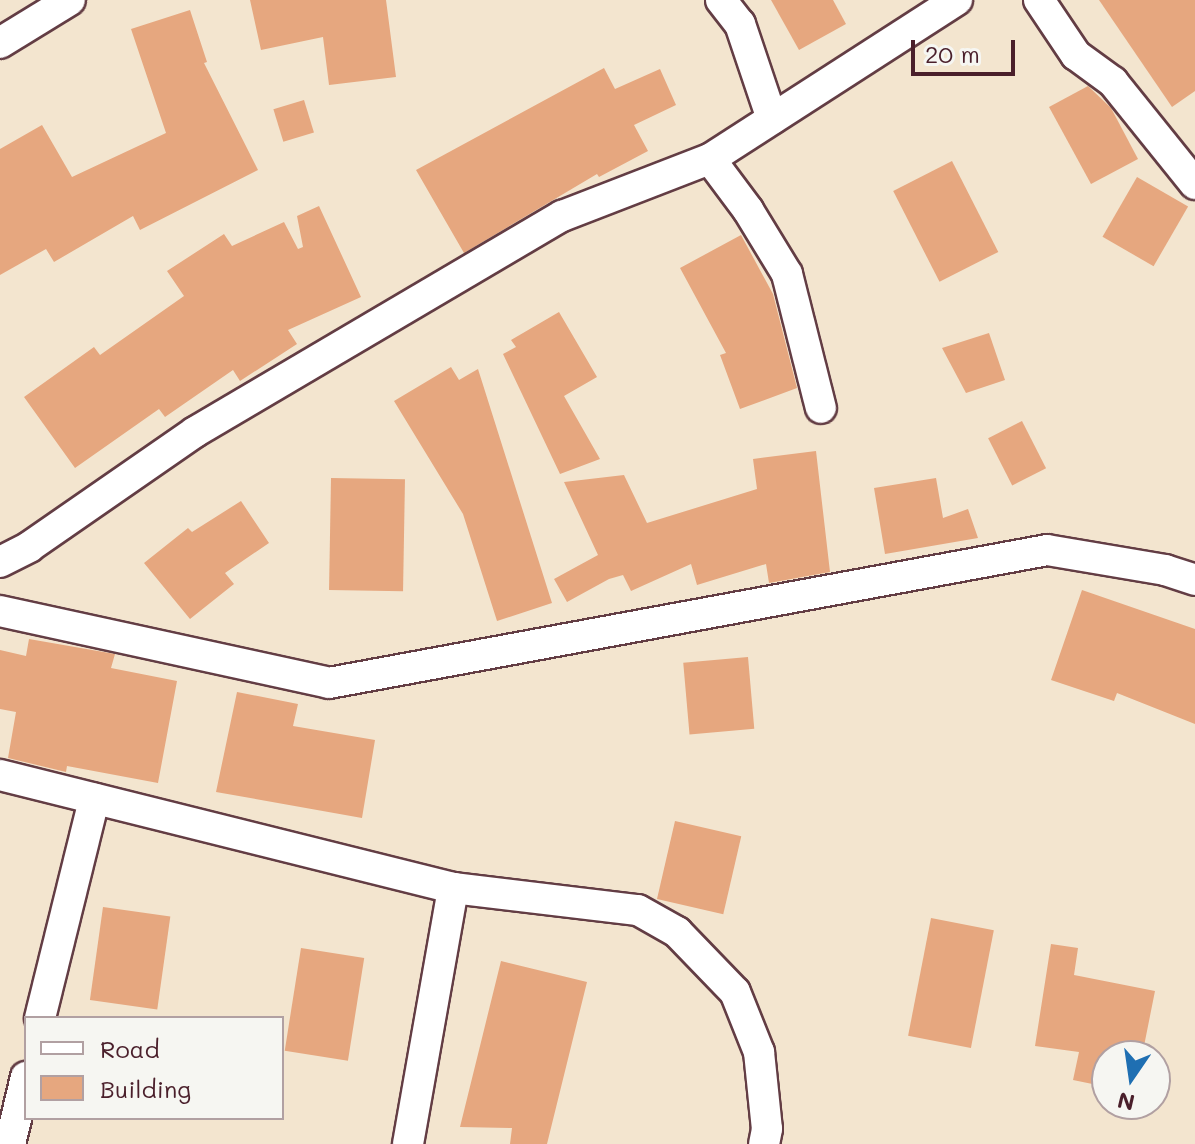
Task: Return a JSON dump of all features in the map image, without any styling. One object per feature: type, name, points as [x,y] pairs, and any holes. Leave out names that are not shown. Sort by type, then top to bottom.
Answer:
[{"type":"street","points":[[0,43],[70,0]]},
{"type":"street","points":[[721,0],[740,24],[772,119]]},
{"type":"street","points":[[0,562],[29,547],[195,432],[562,216],[710,159],[957,0]]},
{"type":"street","points":[[1039,0],[1076,55],[1113,82],[1195,184]]},
{"type":"street","points":[[710,159],[748,210],[787,274],[821,408]]},
{"type":"street","points":[[0,611],[329,683],[1047,550],[1165,570],[1195,580]]},
{"type":"street","points":[[0,775],[453,888],[638,910],[677,932],[735,992],[759,1052],[767,1129],[764,1144]]},
{"type":"street","points":[[40,1016],[94,799]]},
{"type":"street","points":[[408,1144],[453,888]]},
{"type":"street","points":[[10,1144],[24,1085]]},
{"type":"building","points":[[250,0],[386,0],[396,77],[329,85],[323,37],[261,50]]},
{"type":"building","points":[[771,0],[833,0],[846,24],[799,50]]},
{"type":"building","points":[[1099,0],[1195,0],[1195,91],[1172,107]]},
{"type":"building","points":[[190,10],[207,62],[204,63],[258,170],[140,230],[133,216],[54,262],[46,249],[0,275],[0,149],[42,125],[72,177],[166,133],[131,29]]},
{"type":"building","points":[[604,68],[615,89],[660,69],[676,105],[634,125],[648,151],[599,177],[597,174],[464,253],[416,170]]},
{"type":"building","points":[[1088,86],[1111,108],[1138,159],[1091,184],[1049,107]]},
{"type":"building","points":[[304,100],[314,133],[283,142],[273,109]]},
{"type":"building","points":[[952,161],[998,252],[940,282],[893,191]]},
{"type":"building","points":[[1137,177],[1188,206],[1154,266],[1102,237]]},
{"type":"building","points":[[319,206],[361,297],[288,330],[297,344],[240,381],[233,370],[165,417],[159,409],[75,468],[24,397],[94,347],[100,355],[184,296],[167,271],[224,234],[232,246],[284,222],[298,249],[303,247],[297,216]]},
{"type":"building","points":[[741,235],[773,294],[797,388],[740,409],[720,355],[726,353],[680,268]]},
{"type":"building","points":[[559,312],[597,377],[564,396],[600,459],[560,474],[503,354],[516,347],[511,340]]},
{"type":"building","points":[[989,333],[1005,380],[966,393],[942,348]]},
{"type":"building","points":[[451,367],[459,380],[478,369],[552,603],[497,621],[463,514],[394,401]]},
{"type":"building","points":[[1022,421],[1046,468],[1012,485],[988,438]]},
{"type":"building","points":[[816,451],[830,572],[769,583],[766,564],[697,585],[691,564],[631,591],[623,575],[609,579],[567,602],[554,579],[598,555],[564,482],[624,475],[647,523],[757,489],[753,459]]},
{"type":"building","points":[[331,478],[405,479],[403,591],[329,590]]},
{"type":"building","points":[[936,478],[943,518],[968,509],[978,538],[885,554],[874,488]]},
{"type":"building","points":[[241,501],[269,543],[225,573],[234,584],[190,619],[144,563],[188,528],[192,532]]},
{"type":"building","points":[[1082,590],[1195,629],[1195,724],[1117,693],[1114,701],[1051,680]]},
{"type":"building","points":[[29,639],[115,654],[111,668],[177,681],[158,783],[67,766],[66,772],[8,758],[16,712],[0,709],[0,650],[26,656]]},
{"type":"building","points":[[748,657],[754,729],[690,734],[683,663]]},
{"type":"building","points":[[237,692],[298,704],[293,726],[375,740],[362,818],[216,792]]},
{"type":"building","points":[[675,821],[741,836],[723,914],[657,899]]},
{"type":"building","points":[[103,907],[170,916],[157,1010],[90,1000]]},
{"type":"building","points":[[931,918],[994,930],[971,1048],[908,1036]]},
{"type":"building","points":[[1051,944],[1078,948],[1074,975],[1155,991],[1145,1040],[1091,1040],[1091,1084],[1073,1080],[1079,1052],[1035,1046]]},
{"type":"building","points":[[301,948],[364,958],[348,1061],[285,1051]]},
{"type":"building","points":[[501,961],[587,982],[547,1144],[510,1144],[512,1128],[460,1127]]}]
